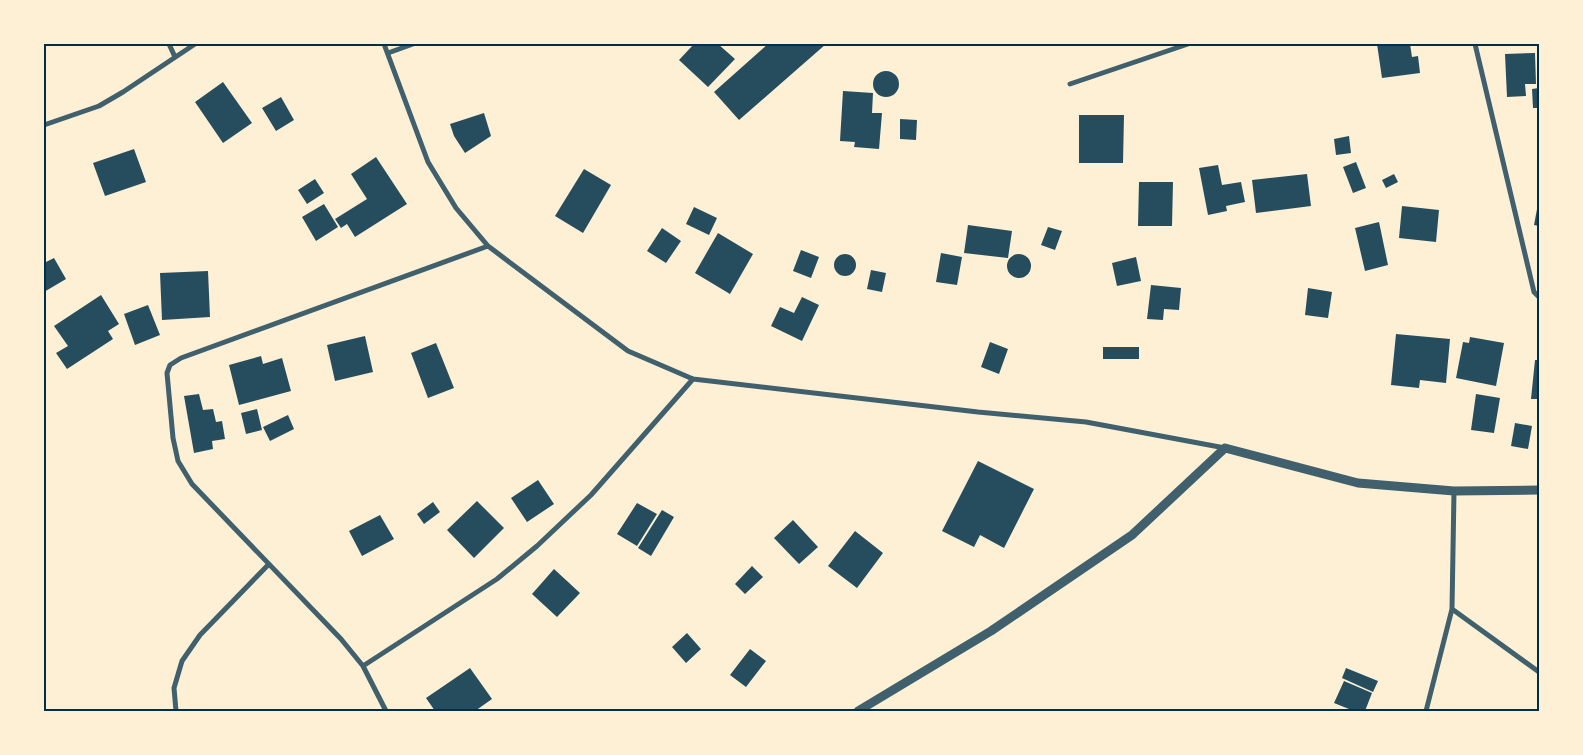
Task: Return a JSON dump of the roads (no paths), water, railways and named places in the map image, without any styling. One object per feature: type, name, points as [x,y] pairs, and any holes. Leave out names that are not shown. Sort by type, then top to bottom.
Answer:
[{"type":"street","points":[[169,44],[176,57]]},
{"type":"street","points":[[44,124],[99,106],[195,44]]},
{"type":"street","points":[[384,44],[428,162],[456,208],[488,246],[628,351],[693,379],[1086,422],[1225,448],[1358,483],[1454,491],[1539,490]]},
{"type":"street","points":[[388,53],[413,44]]},
{"type":"street","points":[[1070,84],[1188,44]]},
{"type":"street","points":[[1475,44],[1534,292],[1539,297]]},
{"type":"street","points":[[386,711],[363,666],[341,639],[192,484],[178,461],[173,438],[167,373],[170,364],[181,358],[488,246]]},
{"type":"street","points":[[363,666],[497,578],[537,546],[591,495],[693,379]]},
{"type":"street","points":[[858,711],[991,631],[1132,535],[1225,448]]},
{"type":"street","points":[[1426,711],[1452,609],[1454,491]]},
{"type":"street","points":[[176,711],[174,688],[182,661],[200,635],[269,564]]},
{"type":"street","points":[[1452,609],[1539,672]]}]
